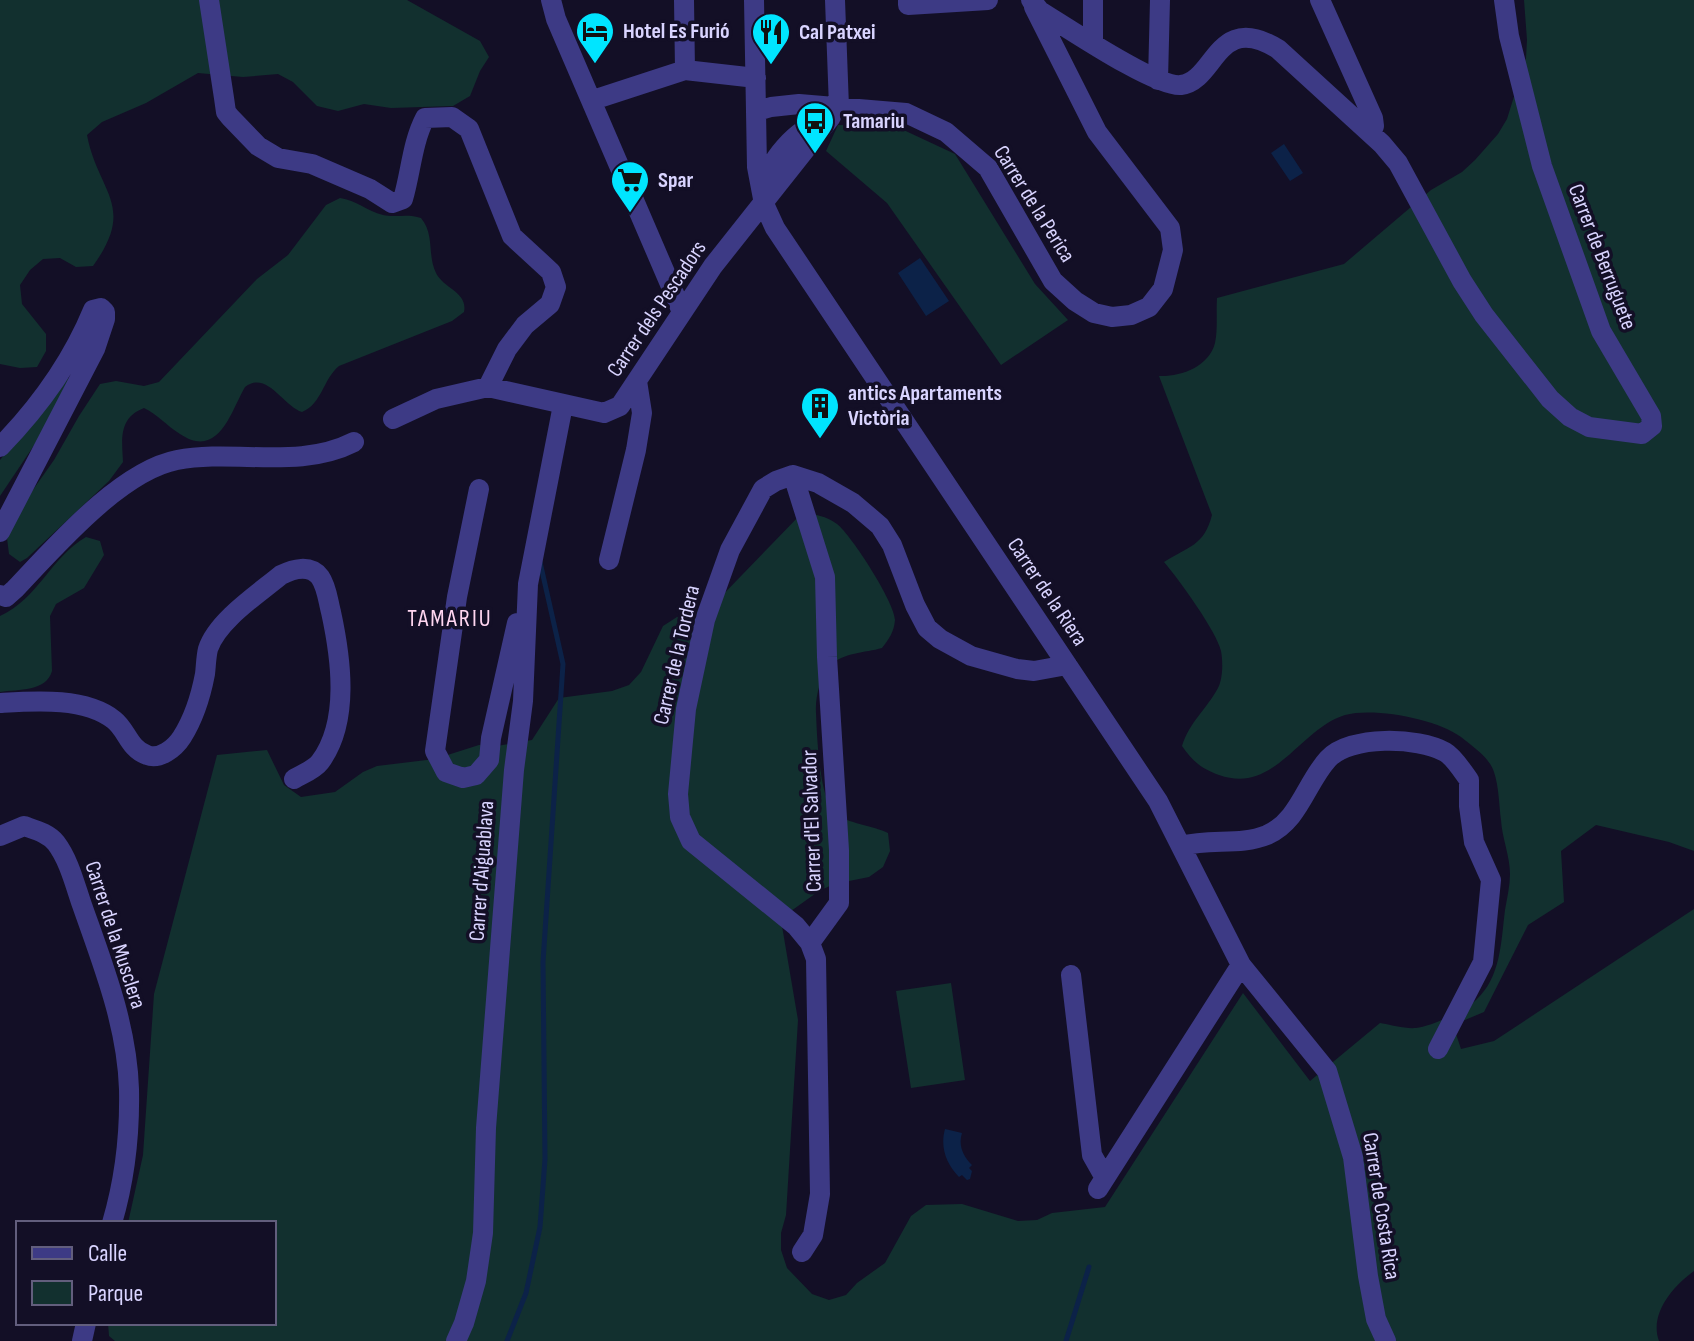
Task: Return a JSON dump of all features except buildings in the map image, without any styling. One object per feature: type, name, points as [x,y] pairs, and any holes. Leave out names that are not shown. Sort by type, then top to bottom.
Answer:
[{"type":"street","points":[[209,0],[226,112],[258,146],[278,158],[312,164],[370,189],[392,203],[403,199],[412,167],[415,136],[425,118],[452,117],[469,129],[512,236],[551,272],[556,287],[550,304],[525,325],[507,349],[488,387]]},
{"type":"street","points":[[551,0],[556,19],[682,312]]},
{"type":"street","points":[[684,0],[685,70]]},
{"type":"street","name":"Carrer de la Riera","points":[[754,0],[757,111],[772,171],[764,204],[775,228],[1158,801],[1241,965]]},
{"type":"street","points":[[835,0],[843,111]]},
{"type":"street","points":[[908,2],[988,0]]},
{"type":"street","points":[[1030,0],[1040,11],[1158,80],[1182,85],[1192,81],[1219,50],[1231,43],[1243,38],[1265,41],[1278,49],[1371,134],[1373,118],[1320,0]]},
{"type":"street","name":"Carrer de la Perica","points":[[757,111],[799,104],[843,111],[906,113],[946,132],[988,168],[1053,281],[1094,313],[1112,317],[1131,315],[1149,307],[1163,289],[1173,250],[1170,228],[1097,132],[1030,0]]},
{"type":"street","points":[[1093,0],[1093,42]]},
{"type":"street","points":[[1158,80],[1160,0]]},
{"type":"street","name":"Carrer de Berruguete","points":[[1371,134],[1398,163],[1462,281],[1484,315],[1550,399],[1570,417],[1589,427],[1642,434],[1652,426],[1651,416],[1601,331],[1542,166],[1509,36],[1504,0]]},
{"type":"street","points":[[593,100],[685,70],[756,78]]},
{"type":"street","name":"Carrer dels Pescadors","points":[[393,419],[436,399],[488,387],[604,413],[613,411],[620,406],[713,266],[764,204],[772,171],[843,111]]},
{"type":"street","points":[[0,447],[41,402],[84,332],[93,310],[101,308],[105,319],[95,349],[0,532]]},
{"type":"street","points":[[609,560],[642,413],[637,381]]},
{"type":"street","name":"Carrer d'Aiguablava","points":[[456,1341],[476,1281],[483,1233],[486,1128],[514,770],[523,701],[528,584],[563,405]]},
{"type":"street","points":[[0,595],[6,597],[15,589],[90,511],[161,463],[181,459],[292,457],[354,442]]},
{"type":"street","points":[[793,475],[818,483],[853,503],[880,526],[892,545],[927,628],[940,639],[971,656],[1017,669],[1034,671],[1067,665]]},
{"type":"street","name":"Carrer de la Tordera","points":[[793,475],[763,489],[730,550],[705,620],[686,709],[678,794],[680,817],[691,841],[796,926],[810,943]]},
{"type":"street","name":"Carrer d'El Salvador","points":[[793,475],[825,577],[839,850],[839,903],[810,943]]},
{"type":"street","points":[[479,489],[457,597],[435,751],[446,772],[463,778],[476,775],[489,760],[509,655],[528,584]]},
{"type":"street","points":[[0,703],[50,700],[88,708],[114,720],[134,748],[149,757],[163,755],[177,744],[187,729],[202,692],[207,651],[221,626],[281,575],[291,570],[308,569],[319,575],[325,589],[338,644],[340,708],[330,743],[318,765],[294,779]]},
{"type":"street","points":[[1182,846],[1198,842],[1241,841],[1268,835],[1289,820],[1328,759],[1346,747],[1378,741],[1410,743],[1447,753],[1469,780],[1474,842],[1491,880],[1483,962],[1438,1049]]},
{"type":"street","name":"Carrer de la Musclera","points":[[0,836],[24,826],[48,835],[57,844],[68,865],[116,999],[129,1086],[129,1139],[122,1188],[113,1221]]},
{"type":"street","points":[[802,1252],[813,1235],[820,1194],[816,959],[810,943]]},
{"type":"street","points":[[1071,975],[1092,1155],[1101,1184],[1241,965]]},
{"type":"street","name":"Carrer de Costa Rica","points":[[1241,965],[1327,1071],[1353,1157],[1376,1319],[1386,1341]]},
{"type":"green space","points":[[0,0],[407,0],[480,41],[489,57],[470,96],[453,106],[391,108],[364,104],[338,111],[317,106],[293,82],[278,74],[243,77],[198,73],[146,103],[102,122],[87,135],[111,199],[112,228],[93,266],[76,267],[60,258],[43,259],[30,270],[20,285],[22,304],[46,334],[46,351],[37,367],[20,368],[0,364]]},
{"type":"green space","points":[[1524,0],[1694,0],[1694,851],[1596,825],[1561,851],[1564,902],[1528,925],[1484,1012],[1453,1025],[1461,1049],[1494,1041],[1694,909],[1694,1271],[1678,1284],[1660,1311],[1657,1321],[1659,1341],[115,1341],[109,1336],[108,1325],[276,1325],[276,1221],[128,1221],[143,1155],[154,994],[217,755],[267,750],[284,785],[301,797],[335,792],[377,766],[435,759],[479,745],[497,746],[532,740],[559,698],[612,691],[629,685],[641,672],[663,626],[677,617],[712,606],[802,513],[829,519],[844,531],[881,585],[895,620],[891,635],[882,648],[848,655],[830,666],[821,682],[816,707],[822,782],[830,807],[846,820],[888,833],[890,851],[883,867],[869,877],[834,884],[819,891],[791,911],[782,926],[798,1020],[786,1215],[781,1233],[781,1250],[787,1268],[812,1294],[829,1300],[846,1295],[885,1263],[911,1216],[926,1205],[962,1204],[1018,1221],[1037,1220],[1052,1213],[1105,1207],[1243,993],[1310,1081],[1380,1023],[1407,1028],[1422,1027],[1456,1013],[1476,1000],[1491,981],[1495,970],[1510,874],[1496,778],[1492,767],[1475,749],[1461,737],[1437,725],[1405,716],[1372,713],[1345,715],[1329,722],[1271,768],[1256,776],[1239,779],[1213,773],[1198,764],[1182,746],[1189,729],[1218,688],[1222,660],[1218,642],[1205,619],[1164,562],[1200,539],[1212,515],[1159,376],[1176,375],[1193,369],[1207,358],[1215,343],[1217,298],[1344,264],[1431,190],[1462,172],[1498,134],[1507,119],[1526,58]]},
{"type":"green space","points":[[838,125],[895,126],[955,154],[1035,284],[1068,320],[1001,365],[887,203],[826,151]]},
{"type":"green space","points":[[340,198],[383,215],[421,218],[428,231],[436,273],[459,295],[464,312],[452,321],[339,366],[314,403],[302,412],[268,386],[253,383],[245,387],[222,429],[205,441],[180,434],[144,408],[136,412],[123,430],[123,462],[109,481],[27,558],[20,562],[9,554],[7,538],[30,494],[100,384],[116,381],[144,386],[159,382],[257,279],[288,255],[326,205]]},
{"type":"green space","points":[[66,376],[71,381],[55,414],[0,496],[0,460]]},
{"type":"green space","points":[[86,537],[100,541],[104,555],[84,588],[56,604],[50,616],[52,671],[49,678],[31,688],[0,692],[0,616],[25,599],[63,555]]},
{"type":"green space","points":[[951,983],[965,1080],[911,1088],[896,991]]},
{"type":"water","points":[[1284,144],[1303,173],[1290,181],[1271,153]]},
{"type":"water","points":[[920,258],[949,301],[926,316],[898,273]]},
{"type":"water","points":[[945,1129],[962,1133],[962,1150],[972,1165],[969,1168],[972,1171],[970,1179],[962,1175],[959,1177],[948,1161],[943,1142]]},
{"type":"waterway","points":[[507,1341],[526,1293],[540,1227],[545,1159],[543,962],[563,664],[540,562]]},
{"type":"waterway","points":[[1066,1341],[1089,1267]]},
{"type":"place","name":"Hotel Es Furió","points":[[595,65]]},
{"type":"place","name":"Cal Patxei","points":[[771,66]]},
{"type":"place","name":"Tamariu","points":[[815,155]]},
{"type":"place","name":"Spar","points":[[630,214]]},
{"type":"place","name":"antics Apartaments Victòria","points":[[820,440]]},
{"type":"district","name":"TAMARIU","points":[[450,618]]}]
